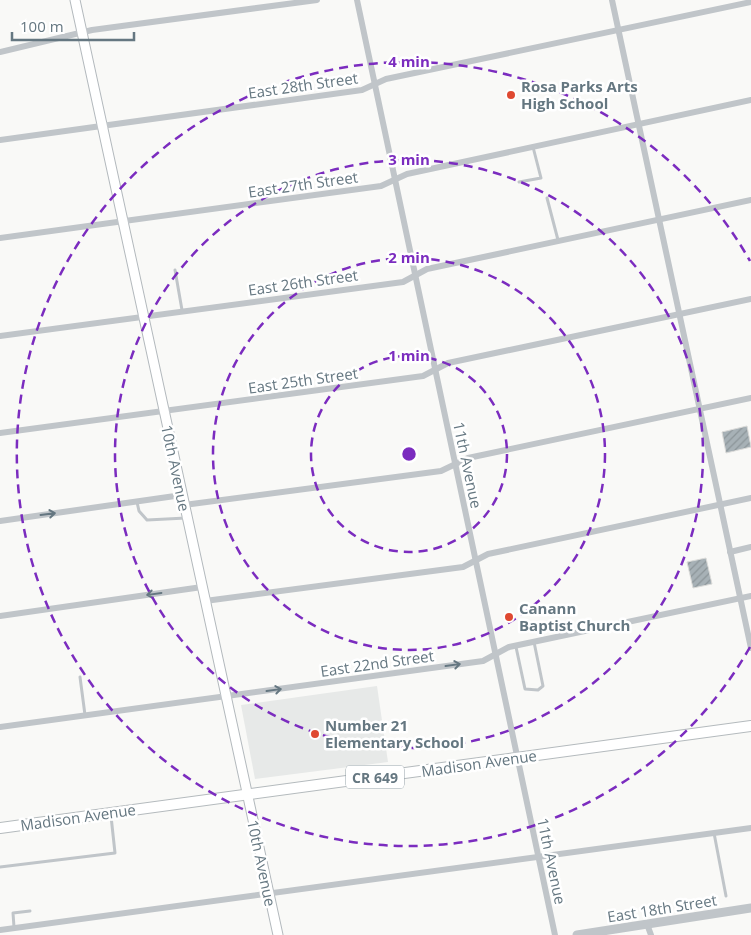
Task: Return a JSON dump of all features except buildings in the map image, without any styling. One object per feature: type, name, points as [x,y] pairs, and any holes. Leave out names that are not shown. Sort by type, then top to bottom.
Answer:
[{"type":"main road","name":"10th Avenue","points":[[75,0],[278,935]]},
{"type":"main road","name":"Madison Avenue","points":[[0,828],[751,726]]},
{"type":"street","points":[[0,52],[82,33],[317,0]]},
{"type":"street","name":"11th Avenue","points":[[357,0],[555,935]]},
{"type":"street","points":[[612,0],[751,648]]},
{"type":"street","name":"East 28th Street","points":[[0,140],[362,90],[386,79],[751,2]]},
{"type":"street","name":"East 27th Street","points":[[0,238],[381,186],[408,174],[751,100]]},
{"type":"street","name":"East 26th Street","points":[[0,336],[403,282],[428,269],[751,200]]},
{"type":"street","name":"East 25th Street","points":[[0,433],[423,376],[448,363],[751,299]]},
{"type":"street","points":[[184,505],[362,483],[441,471],[468,458],[751,398]]},
{"type":"street","points":[[0,521],[182,495]]},
{"type":"street","points":[[205,601],[463,567],[488,554],[751,498]]},
{"type":"street","points":[[730,552],[751,548]]},
{"type":"street","points":[[0,616],[202,587]]},
{"type":"street","name":"East 22nd Street","points":[[0,727],[483,661],[516,646],[751,596]]},
{"type":"street","points":[[0,930],[751,828]]},
{"type":"street","name":"East 18th Street","points":[[578,935],[751,908]]},
{"type":"street","points":[[647,924],[651,935]]},
{"type":"lane","points":[[519,182],[541,178],[533,147]]},
{"type":"lane","points":[[546,198],[558,241]]},
{"type":"lane","points":[[175,270],[182,311]]},
{"type":"lane","points":[[137,502],[139,511],[147,520],[187,518]]},
{"type":"lane","points":[[516,646],[525,689],[538,690],[543,686],[534,642]]},
{"type":"lane","points":[[80,676],[85,716]]},
{"type":"lane","points":[[0,867],[116,852],[111,813]]},
{"type":"lane","points":[[714,833],[726,896]]},
{"type":"lane","points":[[14,928],[13,913],[30,911]]},
{"type":"shaded area","name":"Number 21 Elementary School","points":[[377,686],[388,762],[255,779],[241,705]]},
{"type":"place","name":"Rosa Parks Arts High School","points":[[511,95]]},
{"type":"place","name":"Canann Baptist Church","points":[[509,617]]},
{"type":"place","name":"Number 21 Elementary School","points":[[315,734]]}]
